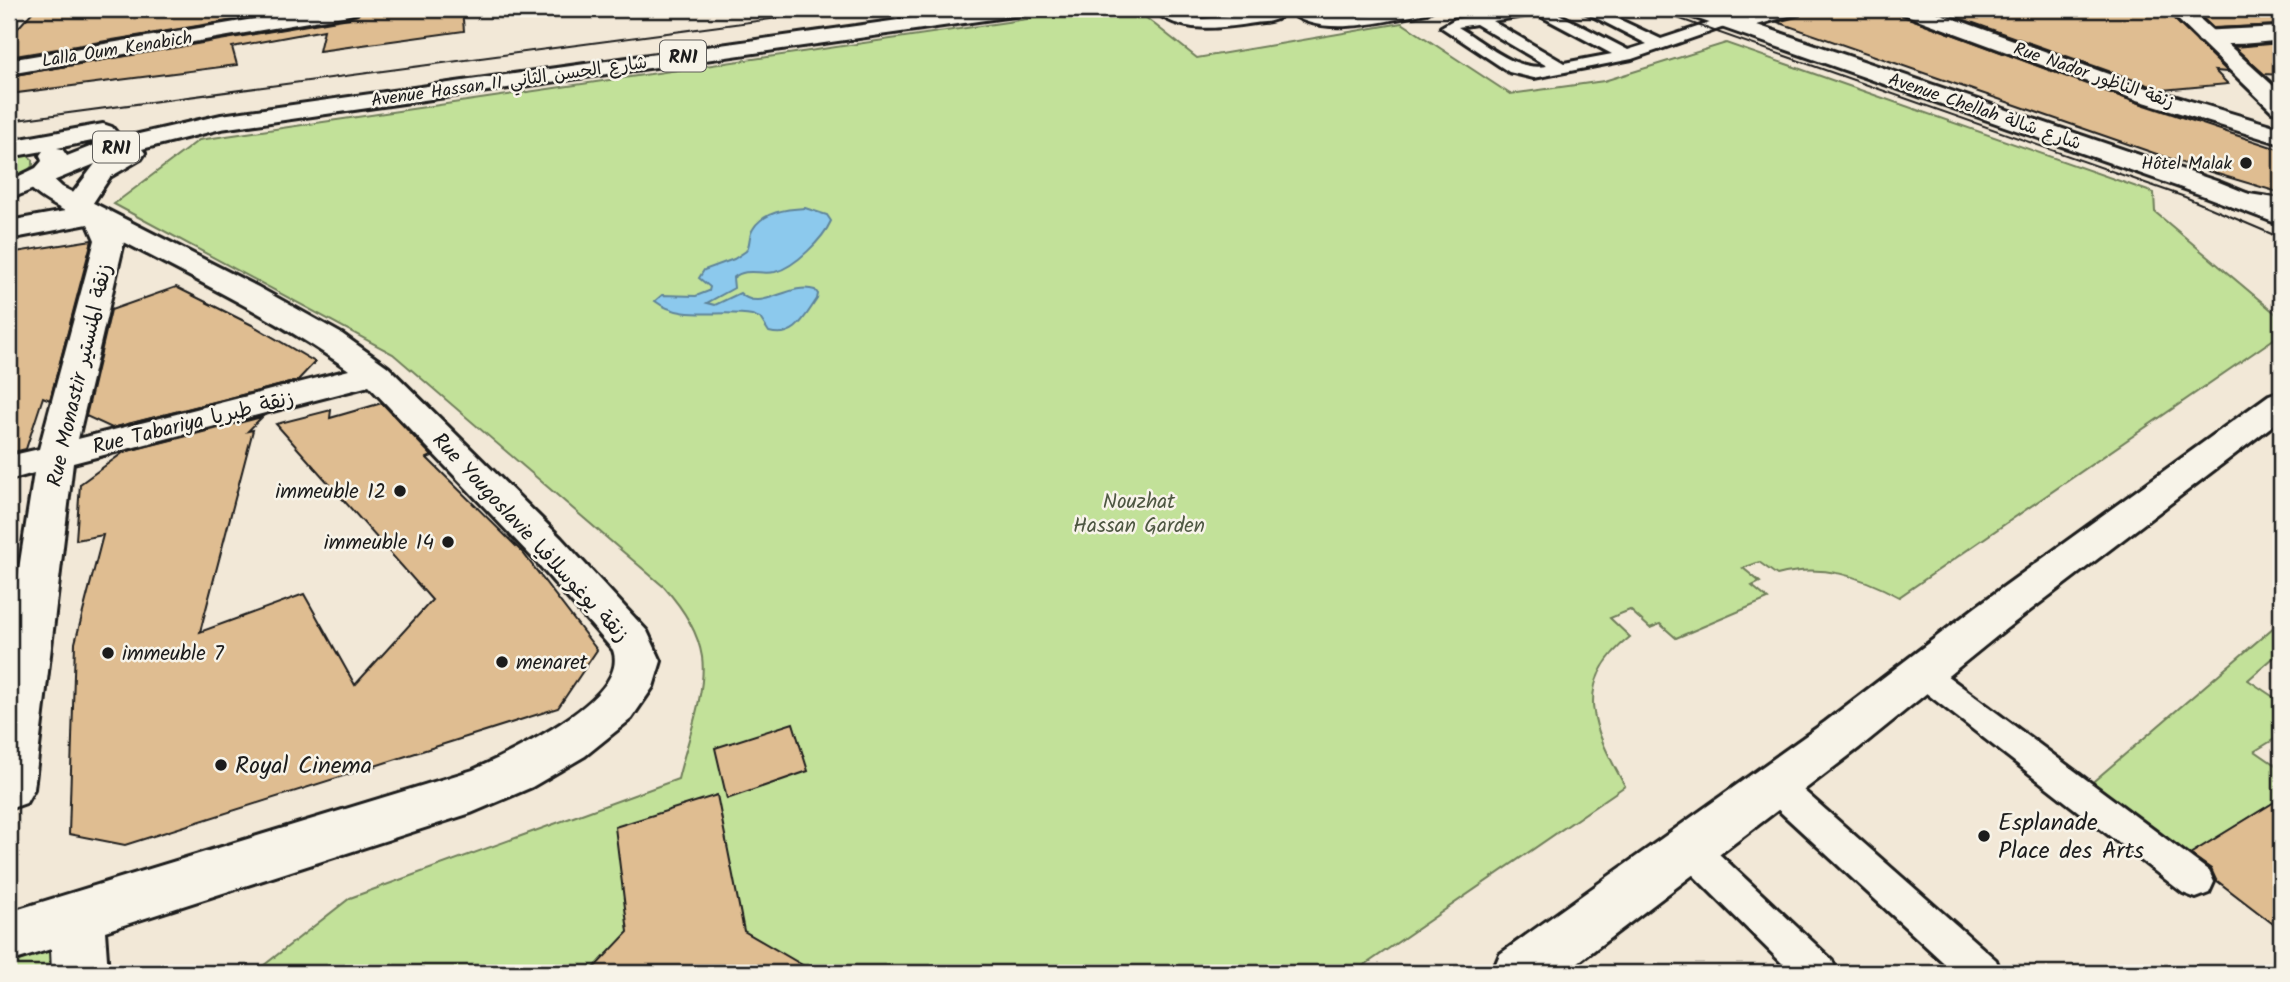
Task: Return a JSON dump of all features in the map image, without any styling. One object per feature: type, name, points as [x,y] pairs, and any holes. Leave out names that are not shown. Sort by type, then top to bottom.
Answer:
[{"type":"street","name":"Lalla Oum Kenabich","points":[[9,67],[349,9]]},
{"type":"street","name":"Avenue Hassan II شارع الحسن الثاني","points":[[11,144],[414,82],[946,9]]},
{"type":"street","name":"Avenue Hassan II شارع الحسن الثاني","points":[[41,176],[109,149],[188,128],[1020,9]]},
{"type":"street","name":"Avenue Chellah شارع شالة","points":[[1688,9],[2243,201],[2281,217]]},
{"type":"street","points":[[1730,23],[1792,9]]},
{"type":"street","name":"Rue Nador زنقة الناظور","points":[[1908,9],[2139,93],[2281,136]]},
{"type":"street","points":[[2177,9],[2281,106]]},
{"type":"street","points":[[2207,36],[2278,36]]},
{"type":"street","points":[[162,113],[357,86],[414,82]]},
{"type":"street","points":[[11,144],[122,118]]},
{"type":"street","points":[[9,230],[86,210],[94,178],[108,166],[188,128]]},
{"type":"street","points":[[11,144],[41,149],[55,156],[52,167],[41,176]]},
{"type":"street","name":"RN1","points":[[9,191],[41,176]]},
{"type":"street","name":"Rue Yougoslavie زنقة يوغوسلافيا","points":[[9,937],[471,792],[512,776],[549,756],[609,709],[633,681],[639,658],[631,642],[547,548],[376,374],[330,341],[259,300],[52,193],[41,176]]},
{"type":"street","points":[[2243,201],[2281,207]]},
{"type":"street","name":"Rue Monastir زنقة المنستير","points":[[9,789],[55,457],[110,240],[105,226],[86,210]]},
{"type":"street","name":"Rue Tabariya زنقة طبريا","points":[[9,468],[376,374]]},
{"type":"street","points":[[1520,973],[1923,674],[1992,617],[2280,405]]},
{"type":"street","points":[[77,915],[80,973]]},
{"type":"lane","points":[[1160,9],[1178,20],[1202,24],[1270,13],[1207,19],[1197,17],[1185,9]]},
{"type":"lane","points":[[1293,9],[1316,20],[1339,22],[1427,9]]},
{"type":"lane","points":[[1627,56],[1539,9],[1449,25],[1449,29],[1518,71],[1534,73],[1627,56],[1730,23]]},
{"type":"lane","points":[[1586,9],[1659,44]]},
{"type":"lane","points":[[1478,19],[1563,69]]},
{"type":"lane","points":[[1923,674],[2196,882]]},
{"type":"lane","points":[[1773,785],[1982,973]]},
{"type":"lane","points":[[1689,848],[1818,973]]},
{"type":"green space","name":"Nouzhat Hassan Garden","points":[[1096,9],[1135,9],[1197,58],[1402,23],[1510,94],[1604,81],[1726,43],[2154,193],[2155,212],[2281,318],[2281,334],[1899,597],[1870,583],[1825,571],[1809,570],[1777,575],[1759,562],[1743,568],[1760,582],[1752,586],[1768,599],[1676,638],[1660,624],[1650,628],[1630,610],[1610,618],[1630,637],[1611,655],[1600,672],[1594,690],[1593,708],[1604,746],[1625,786],[1353,973],[254,973],[350,898],[678,779],[699,702],[702,657],[688,619],[664,587],[393,354],[114,204],[199,140]]},
{"type":"green space","points":[[9,154],[28,156],[33,160],[33,165],[9,182]]},
{"type":"green space","points":[[2281,621],[2281,651],[2248,680],[2281,702],[2281,735],[2255,751],[2281,769],[2281,798],[2185,857],[2088,786]]},
{"type":"green space","points":[[50,947],[51,973],[9,973],[9,965]]},
{"type":"water","points":[[805,208],[827,215],[831,221],[822,236],[807,251],[775,272],[748,272],[738,275],[733,278],[734,288],[707,303],[715,305],[740,293],[748,299],[757,300],[805,288],[815,290],[817,299],[803,320],[792,330],[769,332],[760,318],[752,315],[689,313],[677,311],[655,301],[662,295],[696,296],[709,291],[710,287],[699,278],[704,270],[734,259],[746,251],[751,232],[757,223],[769,215]]},
{"type":"building","points":[[35,9],[300,9],[9,57],[9,38]]},
{"type":"building","points":[[362,9],[462,9],[464,31],[319,51],[324,30],[232,47],[237,65],[9,94],[9,76],[349,18],[358,15]]},
{"type":"building","points":[[1805,9],[1895,9],[1900,15],[2130,100],[2281,150],[2281,193],[2194,167],[1777,22],[1800,16]]},
{"type":"building","points":[[1934,9],[2164,9],[2228,72],[2215,71],[2228,84],[2162,90]]},
{"type":"building","points":[[2193,9],[2281,9],[2281,25],[2213,28]]},
{"type":"building","points":[[2281,43],[2281,75],[2264,74],[2234,47]]},
{"type":"building","points":[[92,240],[50,400],[43,397],[26,449],[9,453],[9,253]]},
{"type":"building","points":[[176,287],[252,325],[315,362],[297,381],[112,428],[86,416],[111,310]]},
{"type":"building","points":[[382,403],[432,456],[427,458],[523,553],[597,650],[558,708],[125,845],[69,834],[75,643],[103,535],[76,540],[80,484],[124,452],[262,417],[248,431],[253,430],[200,632],[304,594],[355,685],[432,600],[276,424],[331,410],[330,418]]},
{"type":"building","points":[[793,723],[808,771],[727,799],[715,748]]},
{"type":"building","points":[[717,795],[744,931],[816,973],[589,973],[628,932],[615,827]]},
{"type":"building","points":[[2281,798],[2281,930],[2216,880],[2211,869],[2190,854]]},
{"type":"tram line","points":[[9,121],[846,9]]},
{"type":"tram line","points":[[1652,9],[2185,197],[2281,238]]},
{"type":"place","name":"Hôtel Malak","points":[[2246,163]]},
{"type":"place","name":"immeuble 12","points":[[400,491]]},
{"type":"place","name":"immeuble 14","points":[[448,542]]},
{"type":"place","name":"immeuble 7","points":[[108,653]]},
{"type":"place","name":"menaret","points":[[502,662]]},
{"type":"place","name":"Royal Cinema","points":[[221,765]]},
{"type":"place","name":"Esplanade Place des Arts","points":[[1984,836]]}]
